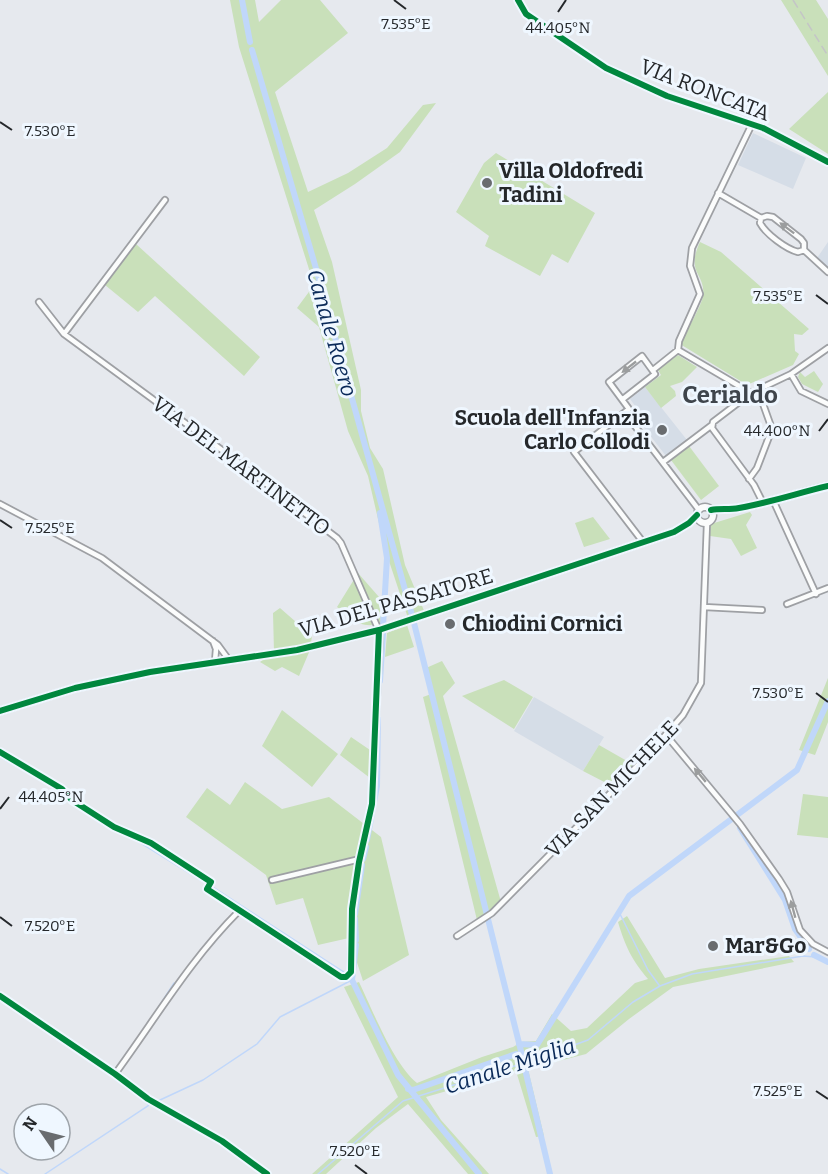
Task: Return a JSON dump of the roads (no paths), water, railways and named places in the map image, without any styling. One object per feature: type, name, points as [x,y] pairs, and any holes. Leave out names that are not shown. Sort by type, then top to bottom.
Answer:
[{"type":"street","name":"VIA RONCATA","points":[[518,0],[526,14],[606,68],[667,96],[752,124],[828,162]]},
{"type":"street","points":[[653,370],[678,350],[679,341],[700,294],[690,266],[690,255],[752,124]]},
{"type":"street","points":[[718,193],[762,218],[770,216],[801,239],[804,243],[804,250],[828,272]]},
{"type":"street","points":[[64,334],[165,200]]},
{"type":"street","points":[[762,218],[761,226],[773,236],[795,252],[804,250]]},
{"type":"street","name":"VIA DEL MARTINETTO","points":[[39,302],[64,334],[338,538],[379,630]]},
{"type":"street","points":[[663,462],[751,393],[790,374],[828,348]]},
{"type":"street","points":[[678,350],[751,393]]},
{"type":"street","points":[[623,399],[655,374],[642,356],[609,382],[629,409],[574,452],[643,542]]},
{"type":"street","points":[[790,374],[801,391],[828,404]]},
{"type":"street","points":[[749,479],[758,468],[772,429],[758,390]]},
{"type":"street","points":[[625,412],[698,513],[708,518]]},
{"type":"street","points":[[712,425],[763,503]]},
{"type":"street","name":"VIA DEL PASSATORE","points":[[0,711],[75,688],[150,672],[297,650],[379,630],[674,532],[689,523],[724,511],[828,486]]},
{"type":"street","points":[[773,500],[816,594]]},
{"type":"street","points":[[0,504],[102,558],[213,641],[229,660]]},
{"type":"street","points":[[698,513],[706,507],[708,518]]},
{"type":"street","name":"VIA DEL PASSATORE","points":[[689,523],[698,513]]},
{"type":"street","name":"VIA SAN MICHELE","points":[[457,936],[490,915],[666,735],[683,714],[701,683],[708,518]]},
{"type":"street","points":[[787,604],[828,588]]},
{"type":"street","points":[[704,607],[762,610]]},
{"type":"street","points":[[0,752],[62,789],[72,800],[114,827],[151,843],[211,882],[207,888],[239,911],[341,977],[346,977],[351,972],[352,909],[372,804],[379,630]]},
{"type":"street","points":[[213,641],[216,649],[215,662]]},
{"type":"street","points":[[666,735],[735,817],[787,892],[800,930],[813,944],[828,952]]},
{"type":"street","points":[[272,880],[360,859]]},
{"type":"street","points":[[115,1074],[180,978],[201,951],[239,911]]},
{"type":"street","points":[[0,996],[148,1099],[222,1141],[267,1174]]},
{"type":"waterway","name":"Canale Roero","points":[[242,0],[250,42]]},
{"type":"waterway","name":"Canale Roero","points":[[252,50],[315,265],[412,615]]},
{"type":"waterway","points":[[380,513],[387,558],[383,626]]},
{"type":"waterway","points":[[414,623],[523,1059]]},
{"type":"waterway","points":[[380,681],[383,633]]},
{"type":"waterway","points":[[519,1044],[537,1045],[629,896],[797,770],[828,701]]},
{"type":"waterway","points":[[367,840],[377,786],[378,719]]},
{"type":"waterway","points":[[0,757],[40,780]]},
{"type":"waterway","points":[[50,785],[63,798],[103,825],[136,840],[207,884]]},
{"type":"waterway","points":[[740,828],[785,900],[795,929],[809,949]]},
{"type":"waterway","points":[[363,859],[366,847]]},
{"type":"waterway","points":[[355,914],[362,865]]},
{"type":"waterway","points":[[211,886],[345,973]]},
{"type":"waterway","points":[[619,912],[648,970],[659,985]]},
{"type":"waterway","points":[[355,919],[356,940]]},
{"type":"waterway","points":[[356,945],[352,980],[398,1075],[479,1174]]},
{"type":"waterway","points":[[814,955],[828,962]]},
{"type":"waterway","name":"Canale Miglia","points":[[318,1174],[403,1101],[588,1040],[633,1002],[660,986],[692,974],[803,956],[816,957]]},
{"type":"waterway","points":[[160,1100],[203,1080],[257,1044],[280,1017],[352,980]]},
{"type":"waterway","points":[[147,1025],[174,983]]},
{"type":"waterway","points":[[14,1010],[111,1076],[149,1105]]},
{"type":"waterway","points":[[408,1089],[413,1090],[516,1054]]},
{"type":"waterway","points":[[524,1065],[550,1174]]},
{"type":"waterway","points":[[45,1174],[149,1105]]},
{"type":"waterway","points":[[0,1169],[8,1174]]},
{"type":"railway","points":[[793,0],[828,56]]},
{"type":"place","name":"Villa Oldofredi Tadini","points":[[487,183]]},
{"type":"place","name":"Scuola dell'Infanzia Carlo Collodi","points":[[662,430]]},
{"type":"place","name":"Chiodini Cornici","points":[[450,624]]},
{"type":"place","name":"Mar&Go","points":[[713,946]]},
{"type":"district","name":"Cerialdo","points":[[730,395]]}]
